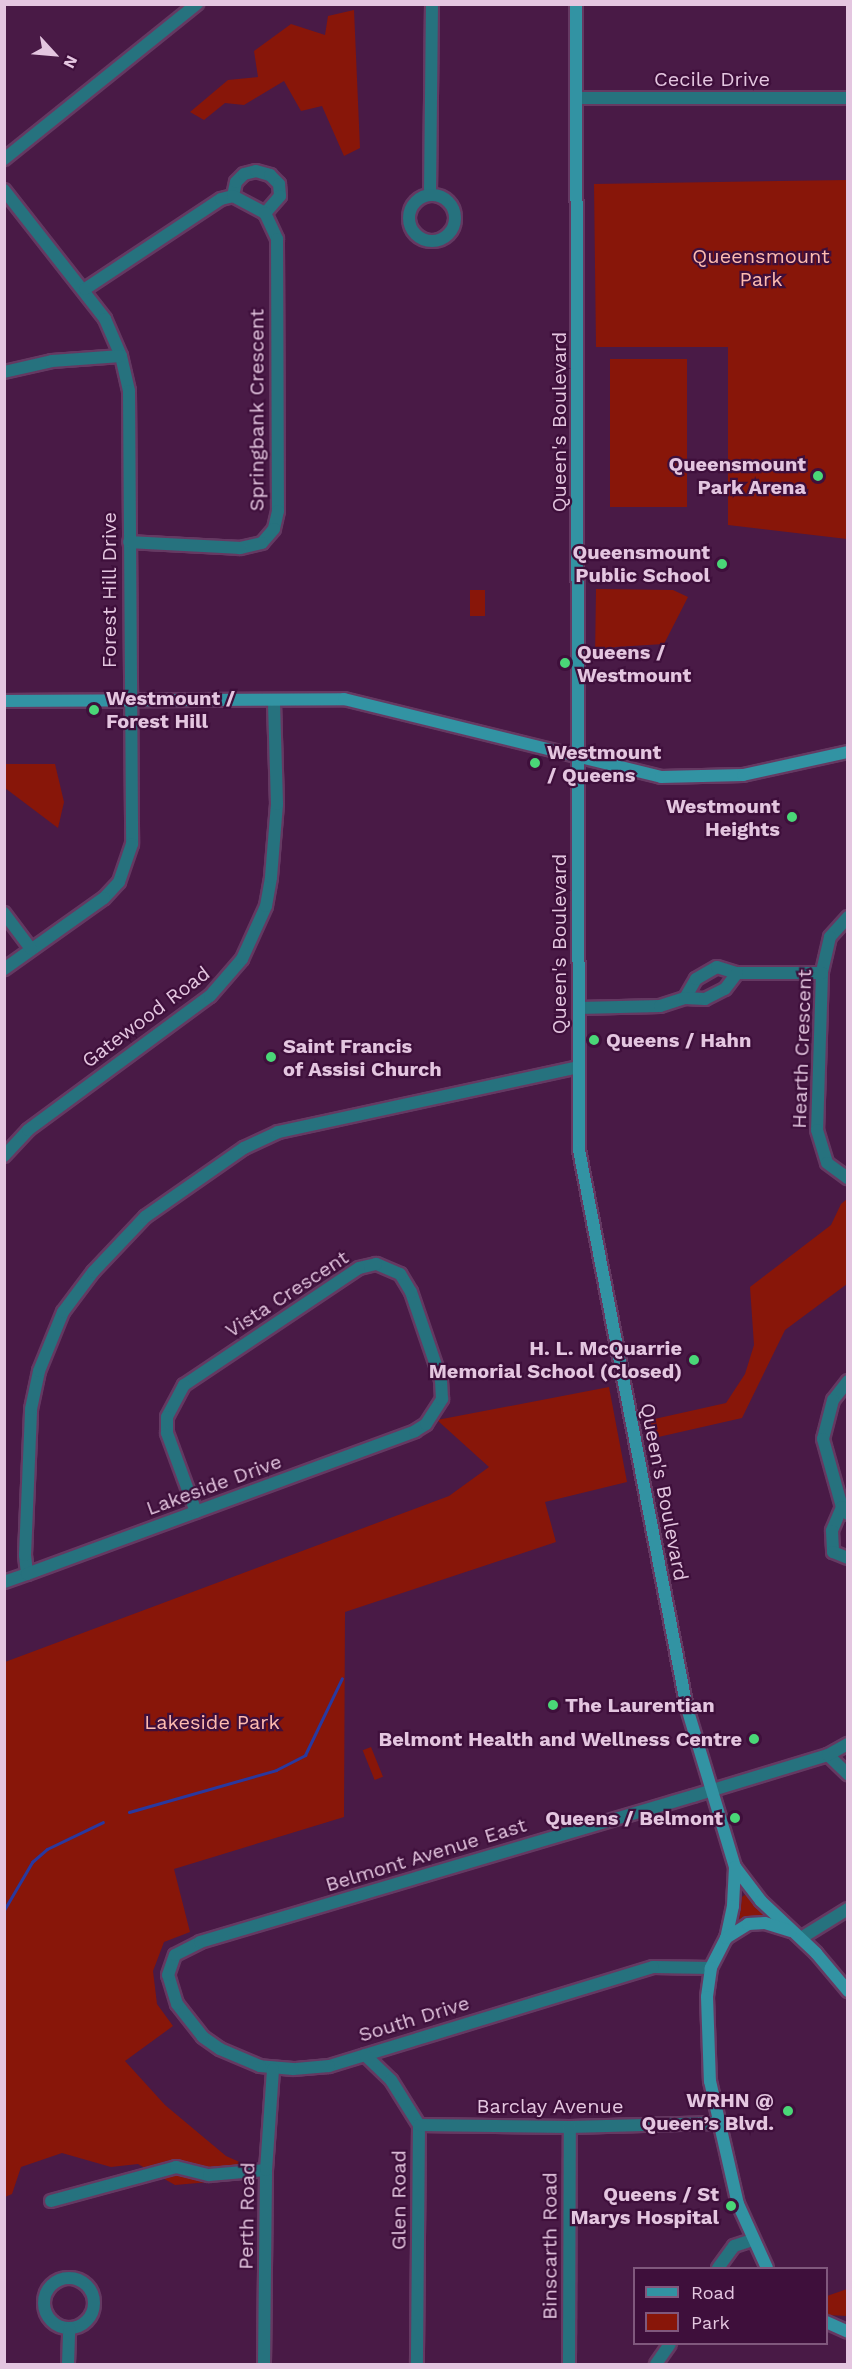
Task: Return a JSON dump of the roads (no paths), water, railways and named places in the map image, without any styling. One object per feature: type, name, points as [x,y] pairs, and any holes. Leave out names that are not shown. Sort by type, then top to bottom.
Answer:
[{"type":"street","points":[[4,159],[197,4]]},
{"type":"street","points":[[430,194],[432,4]]},
{"type":"street","name":"Queen's Boulevard","points":[[576,4],[581,757],[579,1150],[590,1219],[687,1708],[735,1867],[726,1938],[711,1968],[707,2036],[717,2123],[738,2204],[766,2267]]},
{"type":"street","name":"Cecile Drive","points":[[577,98],[848,98]]},
{"type":"street","points":[[85,289],[221,199],[233,196],[265,213],[280,196],[279,183],[270,175],[256,171],[244,174],[236,182],[233,196]]},
{"type":"street","name":"Forest Hill Drive","points":[[4,190],[85,289],[105,319],[121,356],[129,391],[129,699],[132,844],[128,862],[119,882],[104,897],[4,969]]},
{"type":"street","name":"Springbank Crescent","points":[[129,542],[240,548],[262,543],[274,530],[278,511],[277,239],[265,213]]},
{"type":"street","points":[[4,372],[52,361],[121,356]]},
{"type":"street","points":[[4,701],[129,699],[359,701],[661,777],[742,775],[848,752]]},
{"type":"street","name":"Gatewood Road","points":[[4,1156],[28,1130],[210,996],[242,959],[266,906],[272,877],[277,804],[274,700]]},
{"type":"street","points":[[4,913],[31,949]]},
{"type":"street","name":"Hearth Crescent","points":[[848,917],[830,936],[822,973],[817,1130],[826,1163],[848,1178]]},
{"type":"street","points":[[685,998],[688,987],[705,972],[717,967],[736,973],[822,973]]},
{"type":"street","points":[[579,1008],[660,1006],[685,998],[693,1001],[717,995],[732,983],[736,973]]},
{"type":"street","points":[[27,1574],[24,1555],[31,1409],[39,1371],[63,1312],[93,1272],[138,1224],[244,1148],[278,1132],[578,1067]]},
{"type":"street","name":"Vista Crescent","points":[[196,1512],[167,1433],[167,1417],[184,1385],[359,1268],[376,1264],[388,1267],[400,1274],[411,1292],[441,1380],[442,1399],[433,1417]]},
{"type":"street","points":[[848,1381],[833,1401],[823,1439],[845,1511],[832,1531],[833,1552],[848,1558]]},
{"type":"street","name":"Lakeside Drive","points":[[4,1582],[415,1431],[433,1417]]},
{"type":"street","name":"Belmont Avenue East","points":[[168,1975],[175,1955],[200,1942],[828,1755],[848,1744]]},
{"type":"street","points":[[828,1755],[848,1774]]},
{"type":"street","name":"Queen's Boulevard","points":[[735,1867],[848,1991]]},
{"type":"street","points":[[726,1938],[748,1924],[765,1923],[797,1935],[848,1909]]},
{"type":"street","name":"South Drive","points":[[168,1975],[177,2004],[203,2037],[238,2058],[273,2069],[328,2066],[653,1967],[711,1968]]},
{"type":"street","name":"Glen Road","points":[[365,2055],[391,2079],[419,2125],[417,2364]]},
{"type":"street","name":"Perth Road","points":[[264,2364],[266,2170],[273,2069]]},
{"type":"street","name":"Barclay Avenue","points":[[419,2125],[570,2127],[717,2123]]},
{"type":"street","name":"Binscarth Road","points":[[569,2364],[570,2127]]},
{"type":"street","points":[[51,2201],[176,2167],[209,2175],[266,2170]]},
{"type":"street","points":[[719,2267],[734,2246],[753,2240]]},
{"type":"street","points":[[70,2277],[85,2284],[94,2306],[88,2319],[69,2328],[54,2323],[43,2305],[53,2283],[70,2277]]},
{"type":"street","points":[[828,2321],[848,2324]]},
{"type":"street","points":[[828,2322],[848,2332]]},
{"type":"street","points":[[68,2364],[69,2328]]},
{"type":"street","points":[[656,2364],[668,2345]]},
{"type":"waterway","points":[[129,1812],[276,1770],[305,1755],[342,1678]]},
{"type":"waterway","points":[[4,1910],[32,1862],[47,1849],[103,1822]]},
{"type":"place","name":"Queensmount Park Arena","points":[[818,476]]},
{"type":"place","name":"Queensmount Public School","points":[[722,564]]},
{"type":"place","name":"Queens / Westmount","points":[[565,663]]},
{"type":"place","name":"Westmount / Forest Hill","points":[[94,710]]},
{"type":"place","name":"Westmount / Queens","points":[[535,763]]},
{"type":"place","name":"Westmount Heights","points":[[792,817]]},
{"type":"place","name":"Queens / Hahn","points":[[594,1040]]},
{"type":"place","name":"Saint Francis of Assisi Church","points":[[271,1057]]},
{"type":"place","name":"H. L. McQuarrie Memorial School (Closed)","points":[[694,1360]]},
{"type":"place","name":"The Laurentian","points":[[553,1705]]},
{"type":"place","name":"Belmont Health and Wellness Centre","points":[[754,1739]]},
{"type":"place","name":"Queens / Belmont","points":[[735,1818]]},
{"type":"place","name":"WRHN @ Queen’s Blvd.","points":[[788,2111]]},
{"type":"place","name":"Queens / St Marys Hospital","points":[[731,2206]]},
{"type":"park label","name":"Queensmount Park","points":[[761,268]]},
{"type":"park label","name":"Lakeside Park","points":[[212,1722]]}]
